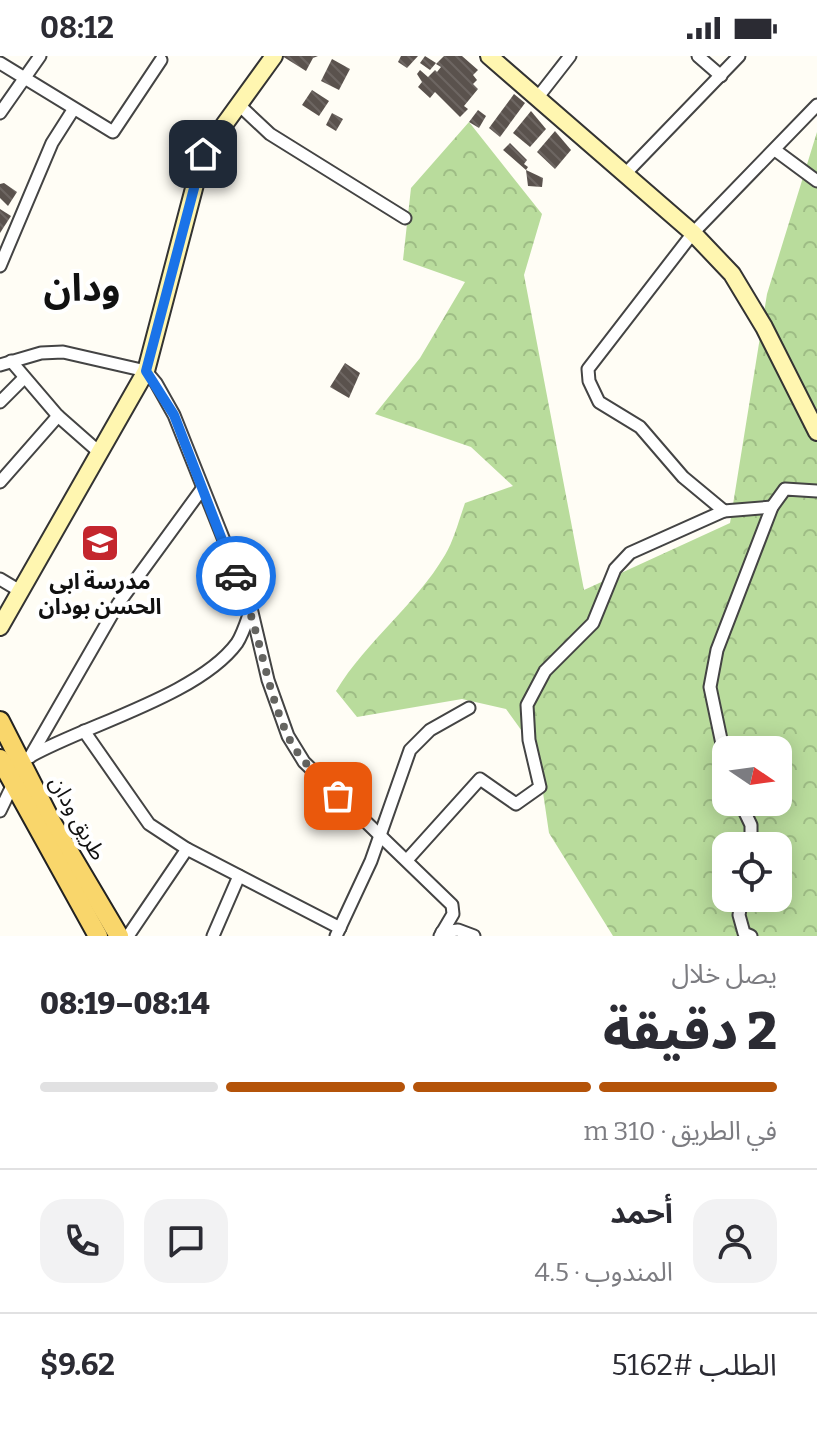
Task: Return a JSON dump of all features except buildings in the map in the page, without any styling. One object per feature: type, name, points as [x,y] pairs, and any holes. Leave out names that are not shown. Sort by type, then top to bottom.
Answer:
[{"type":"main road","name":"طريق ودان","points":[[0,721],[129,935]]},
{"type":"main road","name":"طريق ودان","points":[[0,759],[98,936]]},
{"type":"street","points":[[0,113],[40,56]]},
{"type":"street","points":[[0,627],[146,371],[198,168],[208,143],[274,56]]},
{"type":"street","points":[[489,56],[693,233],[746,294],[817,432]]},
{"type":"street","points":[[538,97],[570,56]]},
{"type":"street","points":[[698,56],[721,76]]},
{"type":"street","points":[[626,173],[739,56]]},
{"type":"street","points":[[0,63],[113,132],[161,60]]},
{"type":"street","points":[[238,104],[270,134],[405,218]]},
{"type":"street","points":[[724,511],[683,477],[640,427],[599,402],[589,381],[591,362],[631,317],[693,233],[817,105]]},
{"type":"street","points":[[0,266],[52,143],[73,110]]},
{"type":"street","points":[[775,150],[817,181]]},
{"type":"street","points":[[5,363],[63,352],[146,371],[174,415],[251,608],[268,680],[288,736],[304,762],[452,905],[453,914],[441,934]]},
{"type":"street","points":[[5,363],[100,453]]},
{"type":"street","points":[[0,402],[23,379]]},
{"type":"street","points":[[0,480],[58,416]]},
{"type":"street","points":[[25,760],[118,604],[202,489]]},
{"type":"street","points":[[720,736],[710,687],[717,650],[772,507],[785,489],[817,491]]},
{"type":"street","points":[[407,860],[480,779],[516,804],[540,787],[529,740],[527,705],[545,671],[593,623],[615,569],[630,553],[724,511],[772,507]]},
{"type":"street","points":[[0,579],[20,591]]},
{"type":"street","points":[[25,760],[70,734],[117,720],[207,670],[238,642],[251,608]]},
{"type":"street","points":[[84,731],[149,824],[187,849],[338,932],[380,836],[410,750],[430,730],[469,708]]},
{"type":"street","points":[[0,811],[13,784]]},
{"type":"street","points":[[129,935],[187,849]]},
{"type":"street","points":[[213,936],[239,876]]},
{"type":"street","points":[[741,912],[740,924],[744,933],[751,936]]},
{"type":"street","points":[[441,934],[458,930],[474,936]]},
{"type":"green space","points":[[469,122],[542,214],[524,275],[584,590],[730,523],[767,294],[817,132],[817,936],[613,936],[549,833],[537,752],[506,709],[462,699],[357,717],[336,691],[362,655],[433,573],[451,543],[465,503],[513,486],[471,447],[375,414],[420,358],[465,282],[403,260],[411,188]]},
{"type":"way so far","points":[[236,576],[251,608],[268,680],[288,736],[304,762],[338,796]]},
{"type":"place","name":"مدرسة ابي الحسن بودان","points":[[100,543]]},
{"type":"district","name":"ودان","points":[[82,288]]},
{"type":"route","points":[[203,154],[146,371],[174,415],[236,576]]}]
